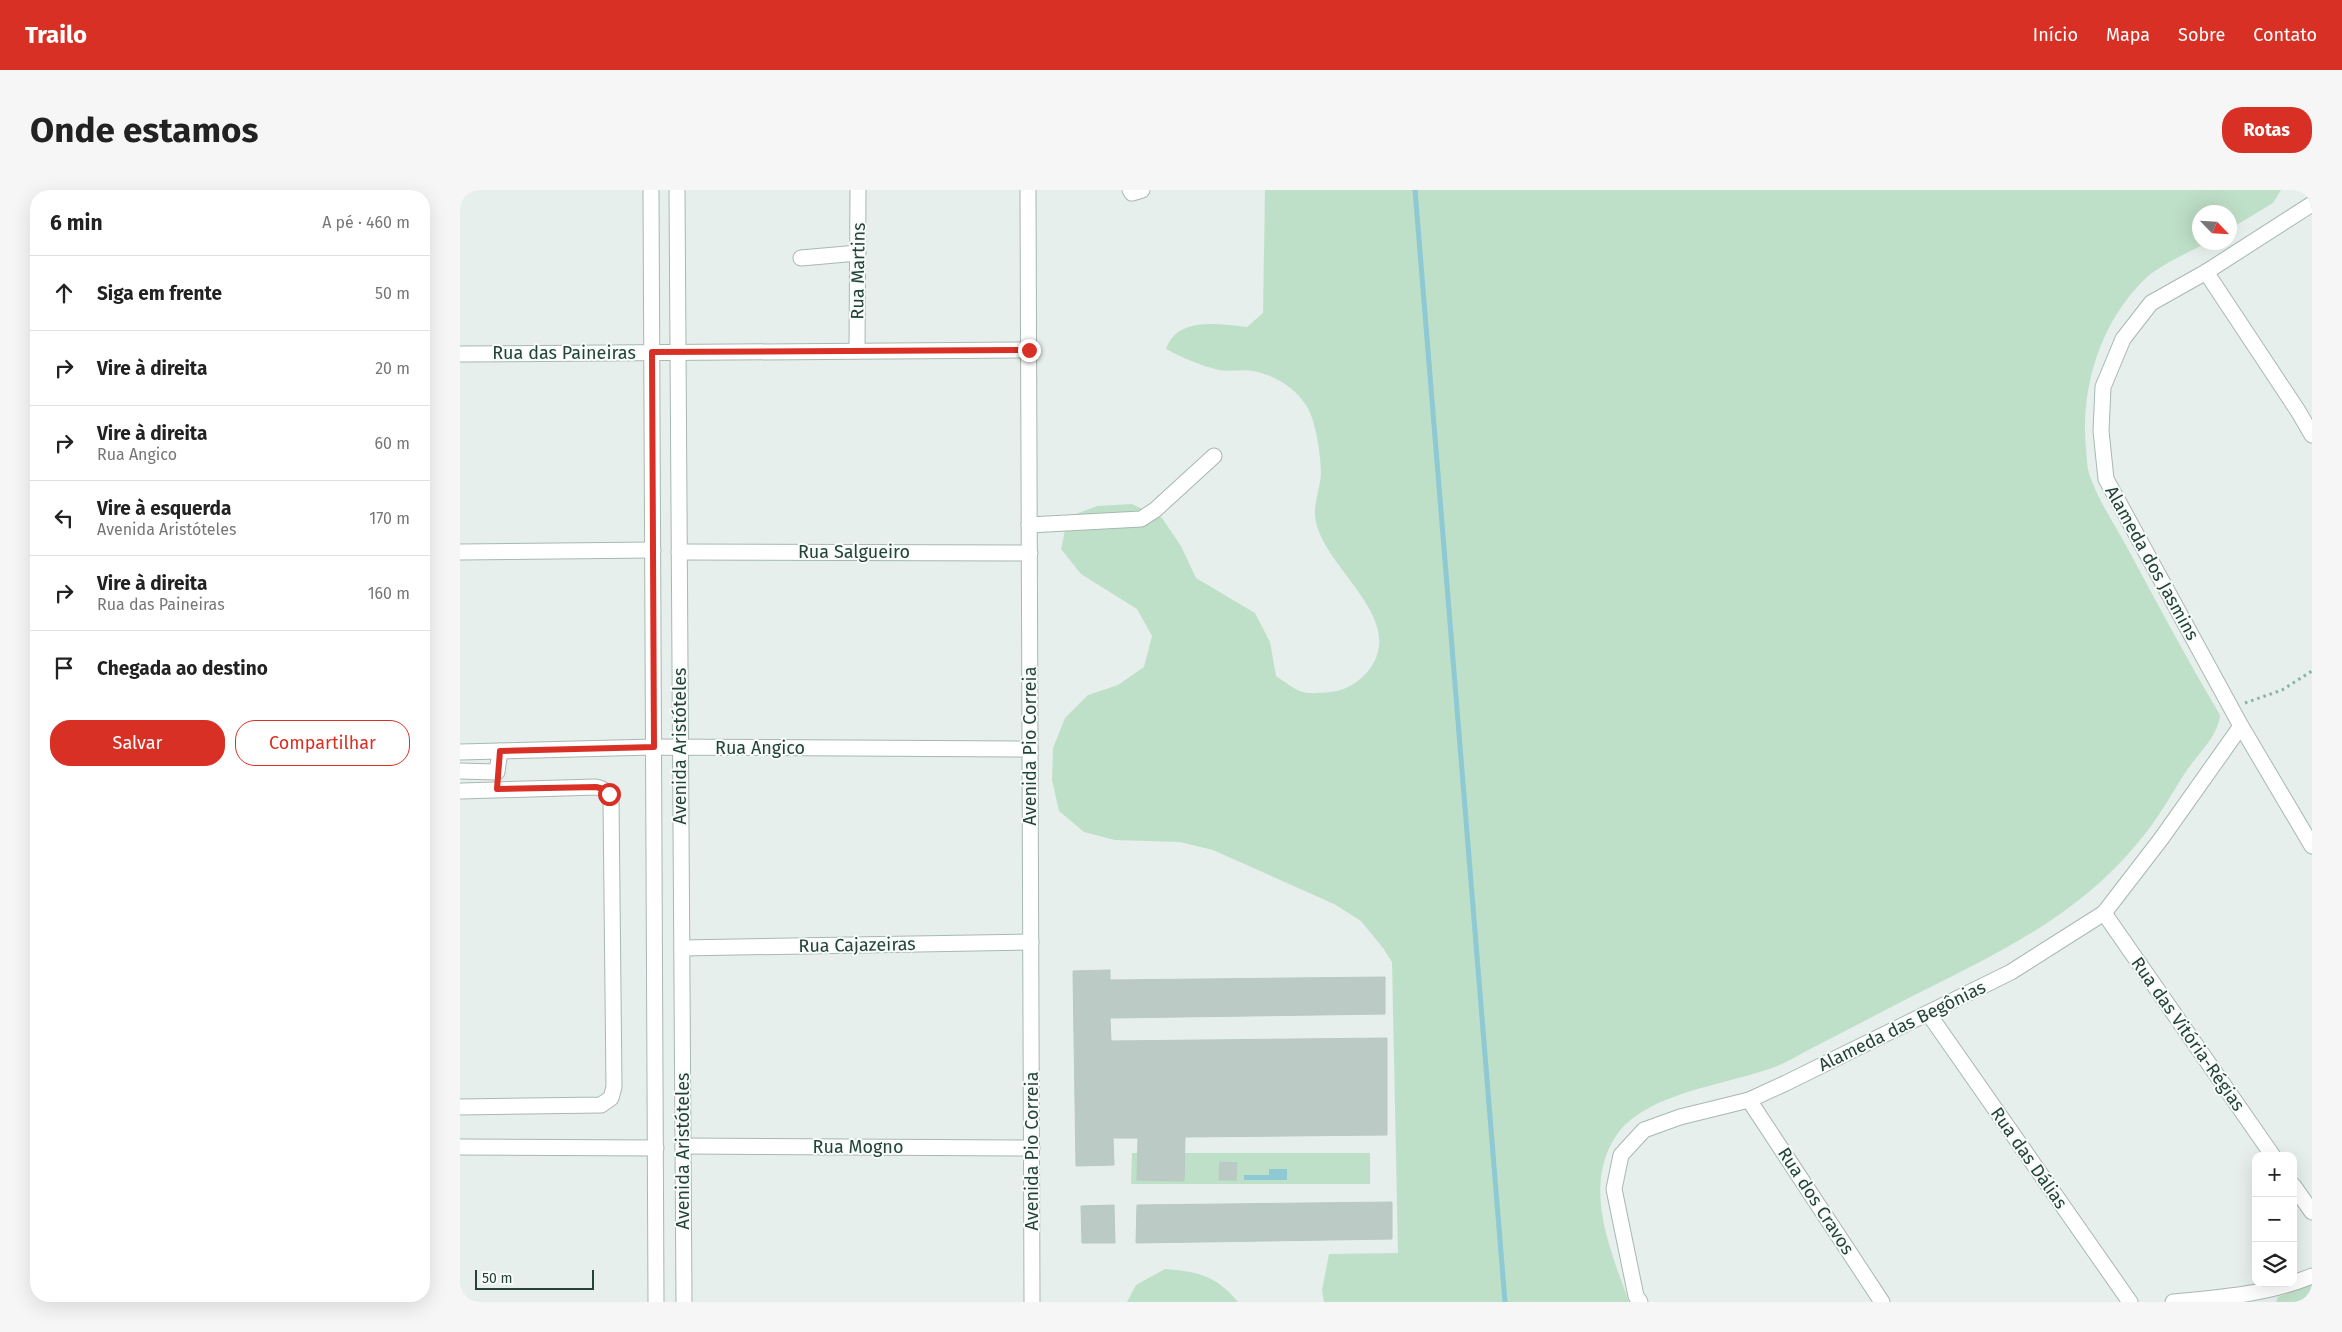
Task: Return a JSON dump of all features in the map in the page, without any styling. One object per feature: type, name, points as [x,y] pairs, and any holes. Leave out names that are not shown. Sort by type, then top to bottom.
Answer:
[{"type":"street","name":"Avenida Aristóteles","points":[[651,190],[656,1302]]},
{"type":"street","name":"Avenida Aristóteles","points":[[677,190],[684,1302]]},
{"type":"street","name":"Rua Martins","points":[[857,351],[858,190]]},
{"type":"street","name":"Avenida Pio Correia","points":[[1028,190],[1032,1302]]},
{"type":"street","name":"Alameda dos Jasmins","points":[[2312,204],[2206,272],[2151,303],[2123,339],[2103,387],[2101,431],[2106,479],[2241,726],[2312,846]]},
{"type":"street","points":[[802,258],[858,253]]},
{"type":"street","points":[[2206,272],[2298,410],[2312,435]]},
{"type":"street","name":"Rua das Paineiras","points":[[460,354],[1029,350]]},
{"type":"street","points":[[1030,525],[1141,518],[1155,510],[1214,456]]},
{"type":"street","points":[[460,552],[653,550]]},
{"type":"street","name":"Rua Salgueiro","points":[[679,552],[1030,553]]},
{"type":"street","name":"Alameda das Begônias","points":[[1640,1302],[1636,1296],[1614,1189],[1621,1155],[1644,1130],[1680,1116],[1749,1100],[2011,972],[2104,912],[2161,839],[2241,726]]},
{"type":"street","name":"Rua Angico","points":[[460,752],[654,747],[1030,749]]},
{"type":"street","points":[[497,789],[500,751]]},
{"type":"street","points":[[460,1107],[601,1105],[611,1098],[614,1086],[611,800],[609,794],[604,789],[596,787],[461,791],[461,772],[497,772]]},
{"type":"street","name":"Rua das Vitória-Régias","points":[[2104,912],[2270,1152]]},
{"type":"street","name":"Rua Cajazeiras","points":[[682,948],[1031,942]]},
{"type":"street","name":"Rua das Dálias","points":[[1928,1013],[2130,1302]]},
{"type":"street","name":"Rua dos Cravos","points":[[1749,1100],[1882,1302]]},
{"type":"street","name":"Rua Mogno","points":[[683,1146],[1032,1148]]},
{"type":"street","points":[[460,1147],[656,1148]]},
{"type":"street","points":[[2297,1191],[2312,1212]]},
{"type":"street","points":[[2173,1302],[2223,1298],[2294,1284],[2312,1276]]},
{"type":"path","points":[[2231,708],[2282,690],[2312,670]]},
{"type":"green space","points":[[1265,190],[2281,190],[2273,203],[2237,225],[2237,205],[2192,205],[2193,250],[2157,269],[2129,297],[2116,316],[2096,358],[2086,403],[2086,449],[2090,476],[2103,506],[2220,715],[2212,737],[2187,770],[2147,832],[2115,868],[2087,893],[2028,935],[1782,1064],[1687,1092],[1646,1110],[1629,1121],[1616,1136],[1606,1156],[1601,1176],[1600,1197],[1608,1241],[1629,1302],[1324,1302],[1322,1290],[1329,1254],[1398,1253],[1392,962],[1361,921],[1334,904],[1213,850],[1180,842],[1115,840],[1084,832],[1059,811],[1052,780],[1053,748],[1065,718],[1088,695],[1118,685],[1144,667],[1152,636],[1137,609],[1081,574],[1061,549],[1068,517],[1097,506],[1132,504],[1162,518],[1181,546],[1196,578],[1255,613],[1270,642],[1276,676],[1301,692],[1331,692],[1352,685],[1369,670],[1378,650],[1378,631],[1371,611],[1320,535],[1315,511],[1321,474],[1320,458],[1313,420],[1306,405],[1289,387],[1268,375],[1249,370],[1219,370],[1191,361],[1166,349],[1172,338],[1180,331],[1189,327],[1212,324],[1247,327],[1263,313]]},
{"type":"green space","points":[[1132,1153],[1370,1153],[1370,1184],[1131,1184]]},
{"type":"green space","points":[[1165,1269],[1206,1276],[1222,1286],[1238,1302],[1127,1302],[1136,1285]]},
{"type":"green space","points":[[2312,1285],[2312,1302],[2276,1302],[2278,1297]]},
{"type":"water","points":[[1269,1169],[1287,1169],[1287,1180],[1244,1180],[1244,1175],[1269,1175]]},
{"type":"building","points":[[1110,970],[1110,980],[1385,977],[1385,1014],[1110,1018],[1111,1041],[1387,1038],[1387,1135],[1185,1137],[1184,1181],[1137,1180],[1138,1138],[1113,1138],[1114,1165],[1076,1166],[1073,971]]},
{"type":"building","points":[[1220,1162],[1237,1163],[1236,1180],[1219,1180]]},
{"type":"building","points":[[1392,1202],[1392,1239],[1136,1243],[1137,1205]]},
{"type":"building","points":[[1114,1205],[1115,1243],[1082,1243],[1081,1206]]},
{"type":"waterway","points":[[1415,190],[1505,1302]]},
{"type":"route","points":[[609,794],[604,789],[596,787],[497,789],[497,778],[500,751],[654,747],[652,352],[1029,350]]}]
